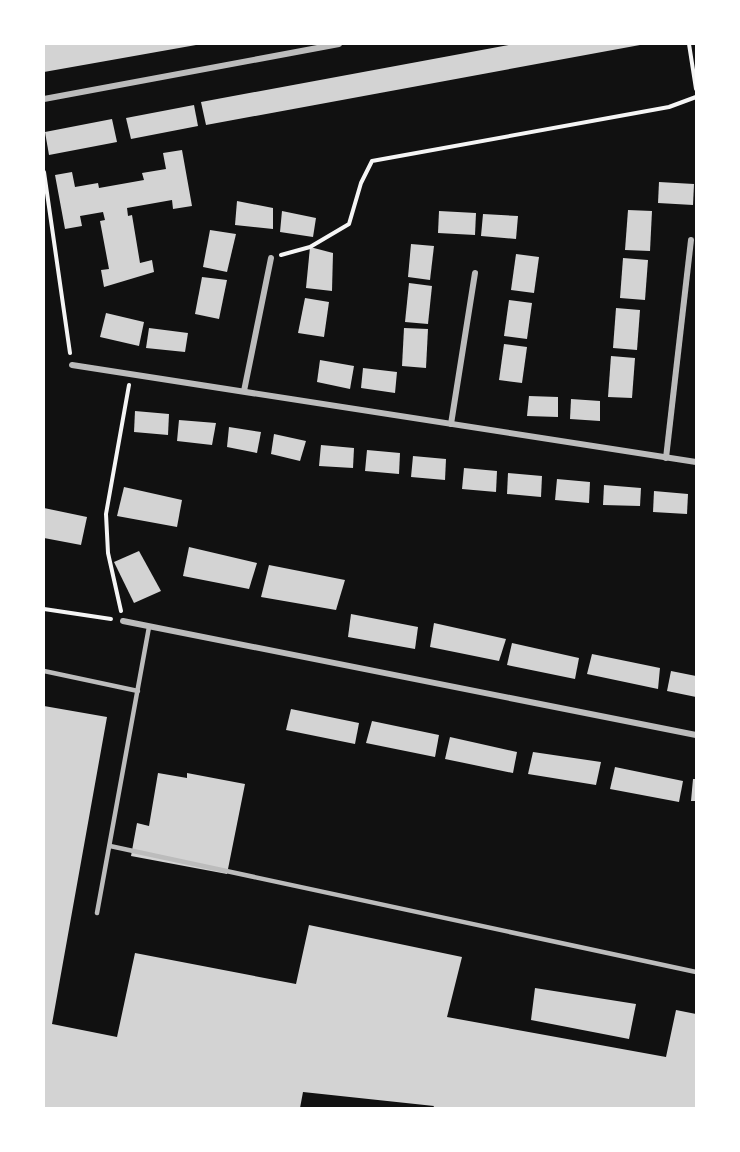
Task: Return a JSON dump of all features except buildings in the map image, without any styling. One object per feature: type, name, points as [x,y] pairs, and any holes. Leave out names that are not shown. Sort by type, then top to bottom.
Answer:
[{"type":"street","points":[[44,99],[339,44]]},
{"type":"street","points":[[666,458],[691,240]]},
{"type":"street","points":[[244,391],[271,258]]},
{"type":"street","points":[[451,424],[475,273]]},
{"type":"street","points":[[72,364],[696,462]]},
{"type":"street","points":[[123,621],[696,735]]},
{"type":"lane","points":[[97,913],[149,627]]},
{"type":"lane","points":[[44,670],[138,691]]},
{"type":"lane","points":[[110,846],[696,972]]},
{"type":"path","points":[[689,44],[696,89]]},
{"type":"path","points":[[271,258],[310,247],[349,224],[361,183],[372,161],[669,108],[696,97]]},
{"type":"path","points":[[44,172],[72,364]]},
{"type":"path","points":[[44,609],[123,621],[108,553],[106,522],[131,374]]}]
